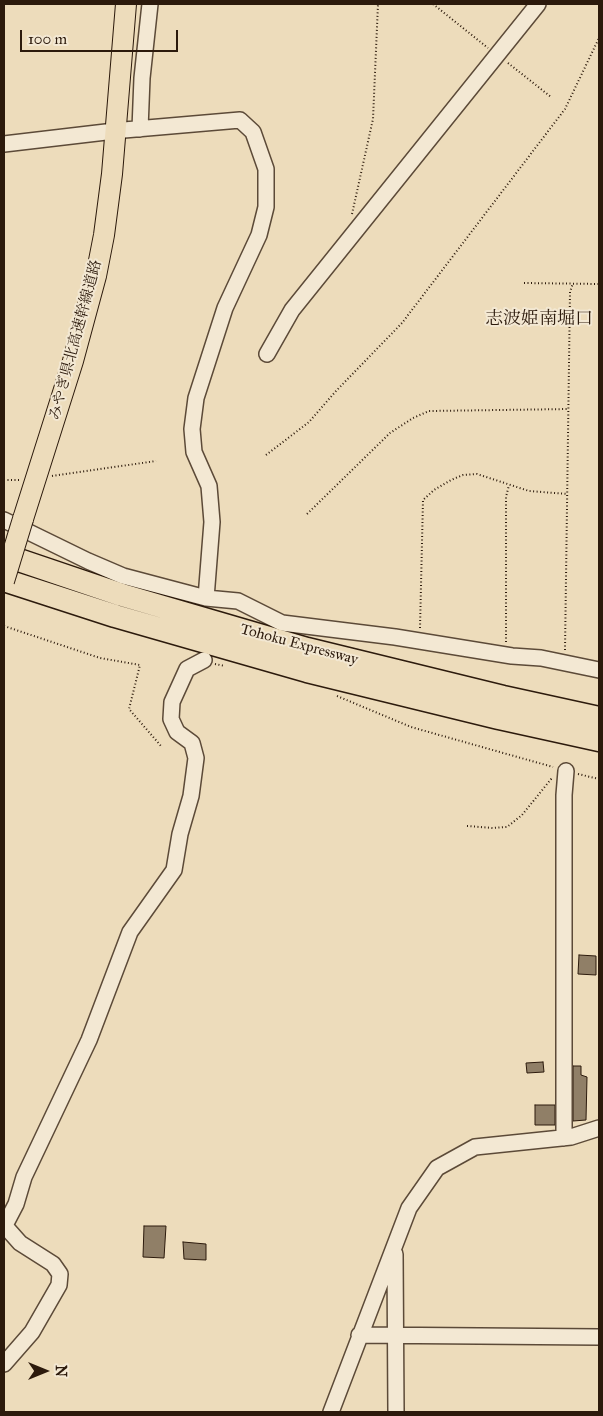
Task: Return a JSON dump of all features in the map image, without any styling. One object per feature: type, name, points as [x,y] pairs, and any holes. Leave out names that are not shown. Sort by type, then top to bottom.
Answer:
[{"type":"highway","name":"Tohoku Expressway","points":[[4,555],[122,595],[307,649],[503,697],[599,718]]},
{"type":"highway","name":"Tohoku Expressway","points":[[4,580],[115,616],[307,671],[499,718],[599,740]]},
{"type":"main road","name":"みやぎ県北高速幹線道路","points":[[4,580],[13,520],[73,361],[96,276],[104,235],[112,174],[126,4]]},
{"type":"street","points":[[140,129],[142,78],[150,4]]},
{"type":"street","points":[[267,354],[292,310],[538,4]]},
{"type":"street","points":[[124,130],[240,120],[254,132],[266,169],[266,207],[258,235],[225,308],[196,398],[192,429],[194,452],[209,486],[214,603]]},
{"type":"street","points":[[4,144],[106,132]]},
{"type":"street","points":[[13,520],[88,562],[122,576],[214,603],[238,601],[282,623],[420,641],[506,656],[542,658],[599,670]]},
{"type":"street","points":[[4,1364],[32,1332],[59,1285],[60,1274],[53,1264],[20,1243],[4,1226],[16,1204],[24,1177],[89,1040],[130,932],[174,870],[180,834],[191,796],[196,758],[192,743],[178,732],[171,719],[172,702],[187,669],[204,660]]},
{"type":"street","points":[[564,1138],[564,795],[566,771]]},
{"type":"street","points":[[331,1412],[409,1208],[437,1168],[475,1147],[564,1138],[599,1128]]},
{"type":"street","points":[[394,1245],[396,1412]]},
{"type":"street","points":[[360,1335],[599,1337]]},
{"type":"path","points":[[351,236],[352,212],[373,119],[378,4]]},
{"type":"path","points":[[266,455],[309,422],[336,391],[402,323],[565,109],[599,38]]},
{"type":"path","points":[[524,282],[599,284]]},
{"type":"path","points":[[565,663],[570,292],[573,283]]},
{"type":"path","points":[[307,514],[390,433],[413,418],[429,411],[569,408]]},
{"type":"path","points":[[50,476],[156,461]]},
{"type":"path","points":[[420,641],[423,500],[434,490],[451,480],[463,475],[477,474],[529,491],[568,494]]},
{"type":"path","points":[[4,480],[23,479]]},
{"type":"path","points":[[506,656],[506,497],[509,485]]},
{"type":"path","points":[[4,626],[100,658],[140,665],[129,709],[160,746]]},
{"type":"path","points":[[204,660],[232,667]]},
{"type":"path","points":[[330,693],[411,727],[599,779]]},
{"type":"path","points":[[467,826],[507,827],[522,815],[553,778],[566,771]]},
{"type":"building","points":[[579,955],[596,956],[596,975],[578,974]]},
{"type":"building","points":[[543,1062],[544,1072],[527,1073],[526,1063]]},
{"type":"building","points":[[573,1066],[581,1066],[581,1075],[587,1077],[586,1120],[573,1121]]},
{"type":"building","points":[[535,1105],[555,1105],[555,1125],[535,1125]]},
{"type":"building","points":[[144,1226],[166,1226],[164,1258],[143,1257]]},
{"type":"building","points":[[183,1242],[206,1244],[206,1260],[184,1259]]},
{"type":"district","name":"志波姫南堀口","points":[[539,320]]}]
